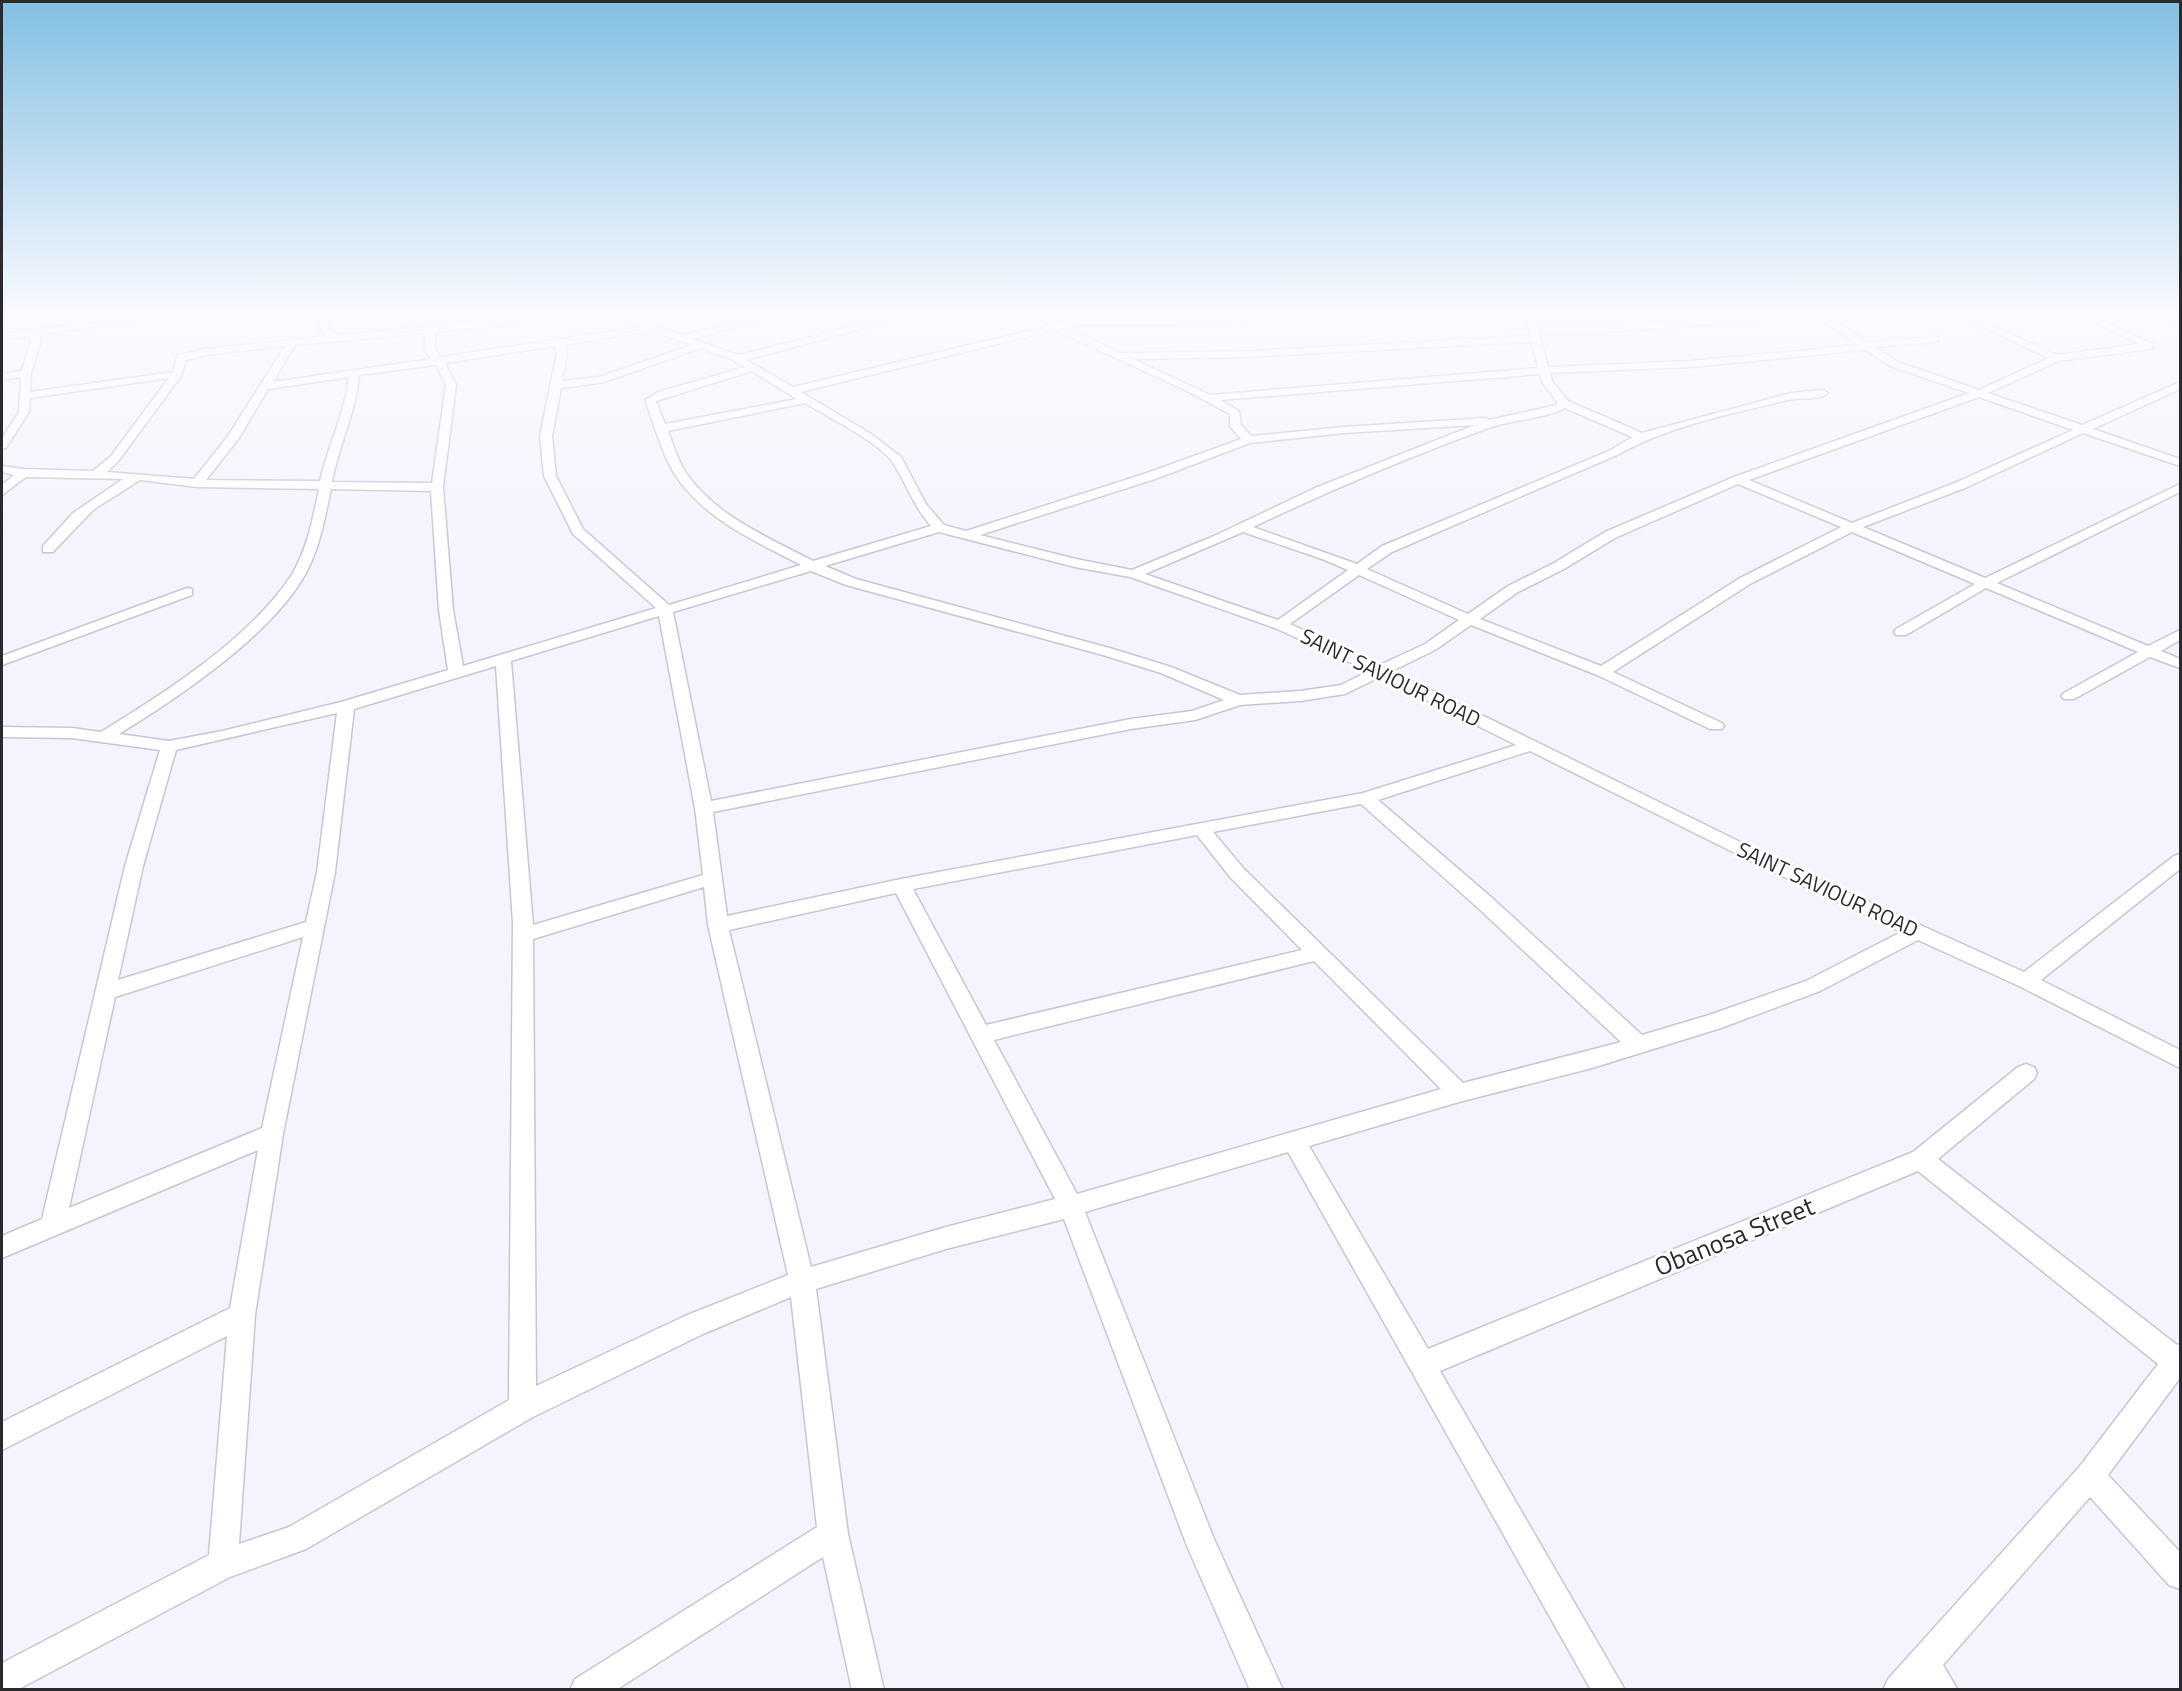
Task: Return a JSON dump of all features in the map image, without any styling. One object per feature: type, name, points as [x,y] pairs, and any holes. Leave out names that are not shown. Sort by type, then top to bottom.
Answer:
[{"type":"street","points":[[2,446],[25,396],[39,394]]},
{"type":"street","points":[[97,474],[115,458],[162,394]]},
{"type":"street","points":[[197,483],[233,438],[262,394]]},
{"type":"street","points":[[102,738],[160,701],[246,632],[282,597],[297,576],[309,551],[334,447],[350,406],[352,394]]},
{"type":"street","points":[[450,394],[437,487],[447,583],[447,610],[456,672]]},
{"type":"street","points":[[554,394],[546,436],[550,476],[578,531],[665,609],[704,808],[718,925],[802,1281],[833,1534],[868,1689]]},
{"type":"street","points":[[666,394],[650,400],[664,429],[679,472],[701,500],[730,522],[812,566],[851,582],[1166,670],[1238,700]]},
{"type":"street","points":[[2,732],[72,734],[169,746],[346,706],[939,528],[920,505],[897,459],[867,436],[796,394]]},
{"type":"street","points":[[1200,394],[1235,413],[1236,426],[1248,440]]},
{"type":"street","points":[[1209,398],[1262,394]]},
{"type":"street","points":[[1556,394],[1564,404],[1641,437]]},
{"type":"street","points":[[1280,625],[1387,549],[1613,453],[1641,437],[1791,396],[1813,394]]},
{"type":"street","points":[[704,808],[1131,724],[1195,715],[1238,700],[1300,696],[1345,689],[1430,647],[1513,589],[1559,566],[1610,535],[1738,480],[1977,394]]},
{"type":"street","points":[[1983,394],[2181,463]]},
{"type":"street","points":[[1602,672],[1745,581],[1850,528],[1961,485],[2162,394]]},
{"type":"street","points":[[664,429],[806,400]]},
{"type":"street","points":[[1133,574],[1242,528],[1340,482],[1496,421],[1550,411],[1564,404]]},
{"type":"street","points":[[966,535],[1103,492],[1248,440],[1467,420],[1496,421]]},
{"type":"street","points":[[2,469],[22,473],[139,476],[197,483],[437,487]]},
{"type":"street","points":[[2,490],[22,473]]},
{"type":"street","points":[[48,549],[58,535],[95,499],[139,476]]},
{"type":"street","points":[[1738,480],[2181,664]]},
{"type":"street","points":[[1901,632],[1984,584],[2181,488]]},
{"type":"street","name":"SAINT SAVIOUR ROAD","points":[[939,528],[1075,563],[1133,574],[1280,625],[1381,671],[1771,864],[2026,981],[2181,1060]]},
{"type":"street","points":[[1242,528],[1310,549],[1358,569],[1470,620],[1602,672],[1716,726]]},
{"type":"street","points":[[2,661],[187,592]]},
{"type":"street","points":[[2069,696],[2181,634]]},
{"type":"street","points":[[503,659],[523,934],[524,1407]]},
{"type":"street","points":[[223,1564],[242,1315],[272,1134],[326,872],[346,706]]},
{"type":"street","points":[[718,925],[901,885],[1365,798],[1533,745]]},
{"type":"street","points":[[52,1225],[134,866],[169,746]]},
{"type":"street","points":[[1365,798],[1484,902],[1640,1045]]},
{"type":"street","points":[[1201,830],[1237,873],[1459,1093]]},
{"type":"street","points":[[2026,981],[2181,860]]},
{"type":"street","points":[[523,934],[712,878]]},
{"type":"street","points":[[901,885],[1071,1206],[1202,1546],[1267,1689]]},
{"type":"street","points":[[105,992],[315,926]]},
{"type":"street","points":[[2,1680],[223,1564],[296,1539],[524,1407],[694,1325],[802,1281],[946,1238],[1071,1206],[1459,1093],[1714,1023],[1813,986],[1919,931]]},
{"type":"street","points":[[981,1035],[1318,953]]},
{"type":"street","name":"Obanosa Street","points":[[1422,1365],[1921,1159],[2026,1073]]},
{"type":"street","points":[[2,1246],[272,1134]]},
{"type":"street","points":[[1294,1141],[1609,1689]]},
{"type":"street","points":[[1899,1689],[1923,1665],[2090,1476],[2179,1360],[1921,1159]]},
{"type":"street","points":[[2,1436],[242,1315]]},
{"type":"street","points":[[2090,1476],[2181,1574]]},
{"type":"street","points":[[586,1689],[833,1534]]},
{"type":"street","points":[[1923,1665],[1942,1689]]}]
